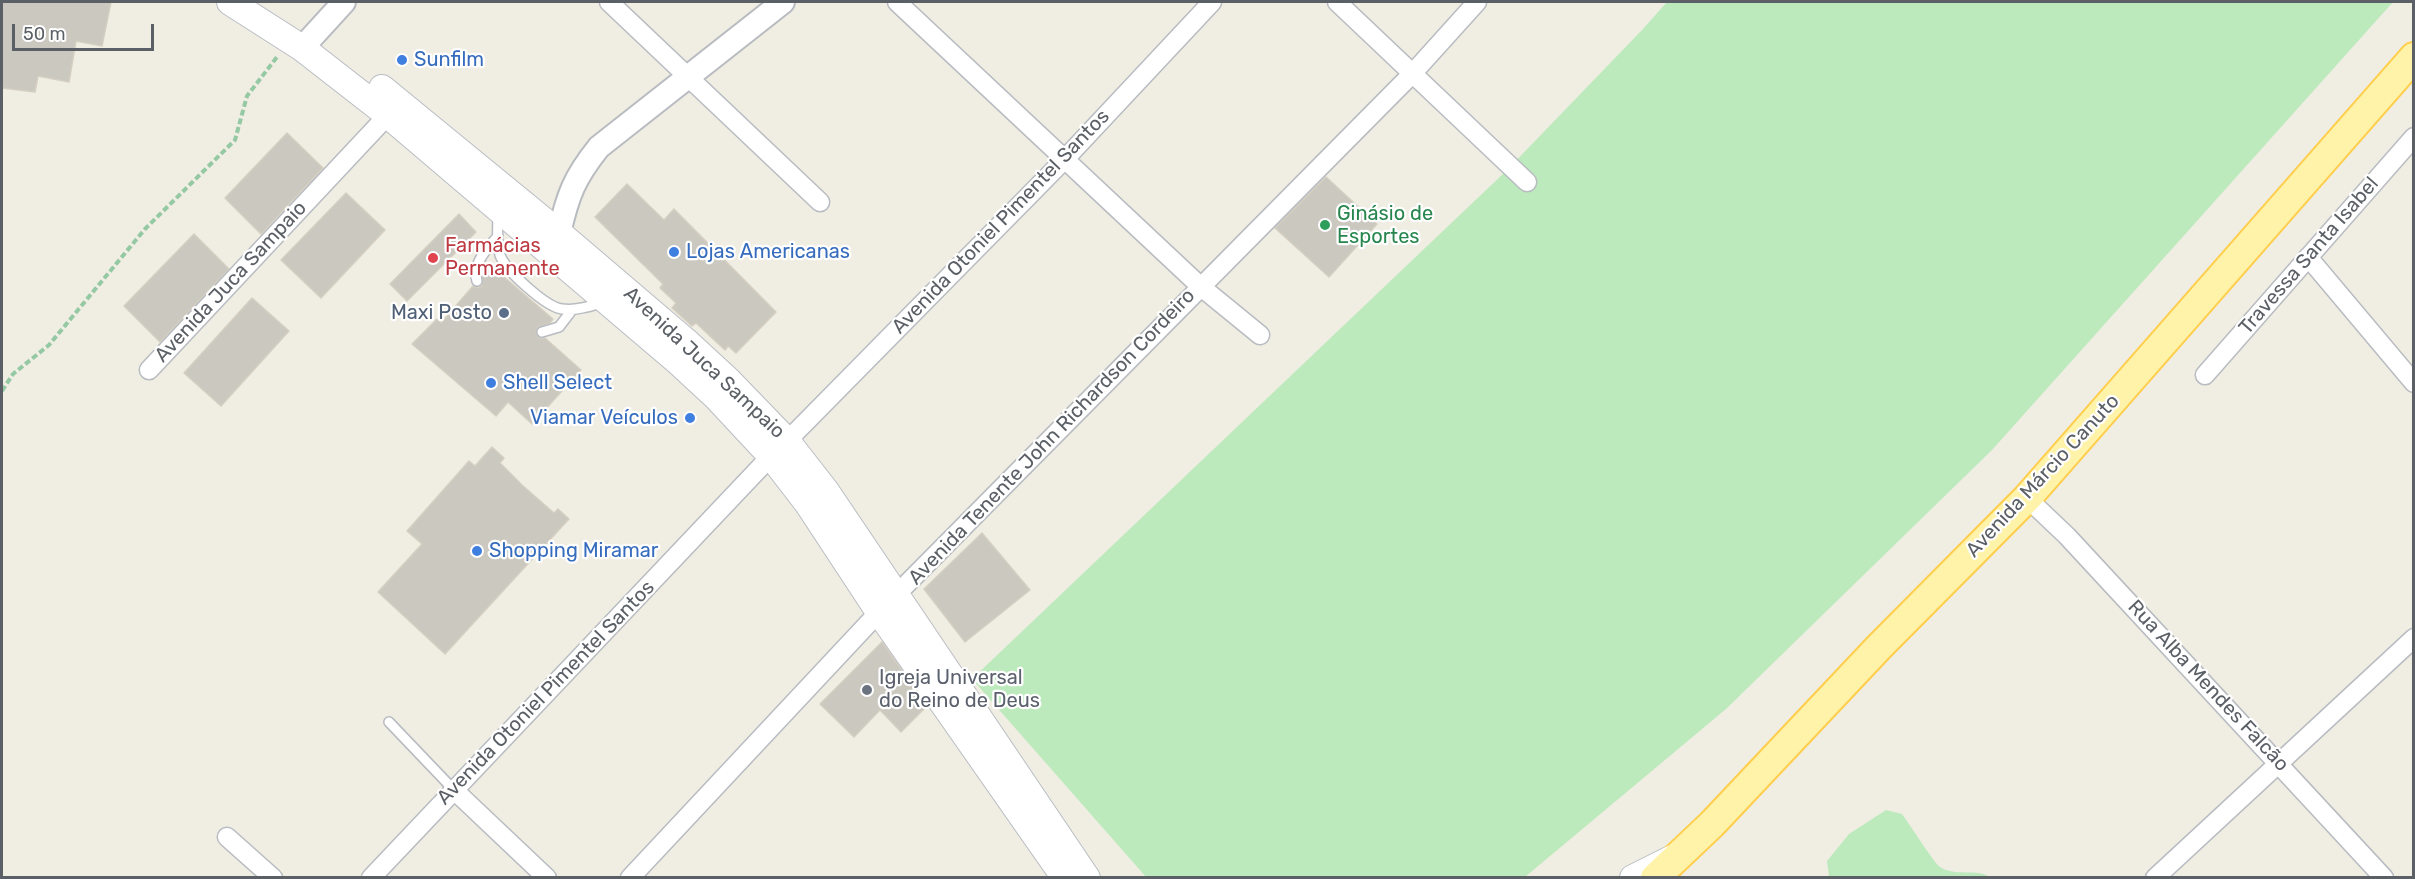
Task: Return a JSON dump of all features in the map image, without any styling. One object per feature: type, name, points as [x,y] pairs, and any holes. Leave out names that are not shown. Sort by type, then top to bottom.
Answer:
[{"type":"main road","name":"Avenida Juca Sampaio","points":[[230,2],[300,40],[400,102],[689,344],[779,449]]},
{"type":"main road","name":"Avenida Juca Sampaio","points":[[262,2],[300,40],[676,360],[826,491],[888,604],[1065,878]]},
{"type":"main road","name":"Avenida Márcio Canuto","points":[[1675,867],[1712,824],[1879,647],[2027,498],[2414,57]]},
{"type":"main road","name":"Avenida Juca Sampaio","points":[[888,604],[1087,878]]},
{"type":"main road","points":[[1633,878],[1675,867]]},
{"type":"main road","points":[[1654,878],[1675,867]]},
{"type":"street","points":[[300,40],[344,2]]},
{"type":"street","points":[[609,2],[820,202]]},
{"type":"street","points":[[559,233],[567,197],[579,172],[599,147],[783,2]]},
{"type":"street","points":[[897,2],[1200,286],[1260,335]]},
{"type":"street","name":"Avenida Otoniel Pimentel Santos","points":[[371,878],[453,789],[779,449],[1064,160],[1212,2]]},
{"type":"street","points":[[1337,2],[1527,182]]},
{"type":"street","name":"Avenida Tenente John Richardson Cordeiro","points":[[630,878],[888,604],[1412,74],[1477,2]]},
{"type":"street","name":"Avenida Juca Sampaio","points":[[149,370],[388,116]]},
{"type":"street","name":"Travessa Santa Isabel","points":[[2205,375],[2414,137]]},
{"type":"street","points":[[2308,256],[2414,383]]},
{"type":"street","name":"Rua Alba Mendes Falcão","points":[[2027,498],[2067,536],[2279,762],[2384,878]]},
{"type":"street","points":[[2156,876],[2414,638]]},
{"type":"street","points":[[453,789],[547,878]]},
{"type":"street","points":[[227,837],[273,878]]},
{"type":"lane","points":[[498,210],[500,254],[509,269],[550,305],[572,310],[606,302]]},
{"type":"lane","points":[[477,281],[474,273],[481,256],[498,236]]},
{"type":"lane","points":[[542,332],[559,327],[572,310]]},
{"type":"lane","points":[[389,722],[453,789]]},
{"type":"path","points":[[2,391],[13,374],[50,345],[145,229],[235,141],[247,96],[275,62],[300,40]]},
{"type":"green space","points":[[1667,2],[2393,2],[1992,450],[1726,709],[1525,877],[1146,877],[972,679],[1506,171]]},
{"type":"green space","points":[[1886,810],[1902,814],[1940,867],[1952,872],[1978,873],[1990,877],[1829,877],[1827,861],[1849,834]]},
{"type":"building","points":[[2,2],[111,2],[102,46],[76,41],[69,82],[38,76],[35,92],[2,88]]},
{"type":"building","points":[[287,133],[323,168],[261,234],[225,198]]},
{"type":"building","name":"Ginásio de Esportes","points":[[1326,177],[1377,224],[1329,277],[1275,228]]},
{"type":"building","name":"Lojas Americanas","points":[[627,184],[664,220],[674,209],[776,312],[736,353],[728,346],[725,350],[696,323],[692,326],[672,308],[676,303],[660,288],[663,284],[595,217]]},
{"type":"building","points":[[346,193],[385,230],[321,298],[281,260]]},
{"type":"building","name":"Farmácias Permanente","points":[[459,214],[476,232],[407,301],[390,284]]},
{"type":"building","points":[[194,234],[229,269],[160,342],[124,306]]},
{"type":"building","points":[[490,265],[553,319],[550,323],[538,327],[536,334],[540,338],[545,338],[581,370],[532,424],[508,402],[496,416],[412,344],[437,319],[441,323],[473,286],[478,288],[482,286],[483,274]]},
{"type":"building","points":[[252,298],[289,331],[221,406],[184,373]]},
{"type":"building","name":"Shopping Miramar","points":[[492,447],[504,458],[500,463],[522,485],[554,513],[558,509],[569,519],[445,654],[378,592],[422,544],[407,531],[469,461],[475,466]]},
{"type":"building","points":[[982,533],[1030,590],[965,642],[924,589]]},
{"type":"building","name":"Igreja Universal do Reino de Deus","points":[[882,642],[927,706],[901,732],[880,710],[854,737],[820,704]]},
{"type":"place","name":"Sunfilm","points":[[402,60]]},
{"type":"place","name":"Ginásio de Esportes","points":[[1325,225]]},
{"type":"place","name":"Lojas Americanas","points":[[674,252]]},
{"type":"place","name":"Farmácias Permanente","points":[[433,258]]},
{"type":"place","name":"Maxi Posto","points":[[504,313]]},
{"type":"place","name":"Shell Select","points":[[491,383]]},
{"type":"place","name":"Viamar Veículos","points":[[690,418]]},
{"type":"place","name":"Shopping Miramar","points":[[477,551]]},
{"type":"place","name":"Igreja Universal do Reino de Deus","points":[[867,690]]}]
